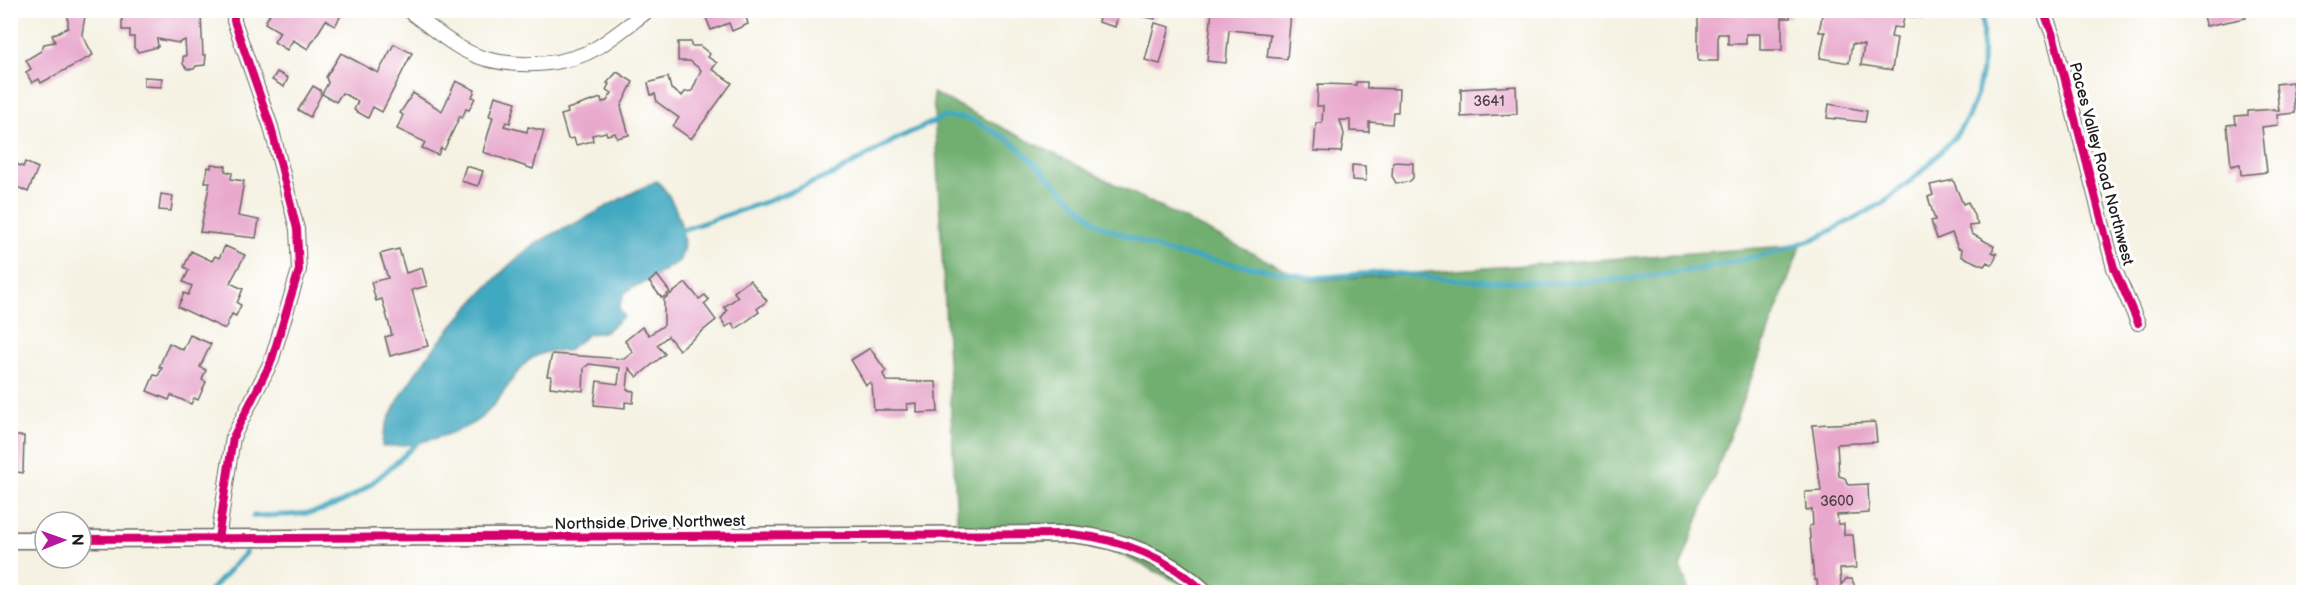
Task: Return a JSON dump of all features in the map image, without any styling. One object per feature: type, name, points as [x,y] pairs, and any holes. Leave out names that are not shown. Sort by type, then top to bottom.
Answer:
[{"type":"street","points":[[218,539],[233,437],[271,362],[299,270],[297,229],[271,127],[234,21],[234,10]]},
{"type":"street","points":[[408,10],[456,45],[484,59],[529,63],[569,59],[596,48],[646,12]]},
{"type":"street","name":"Paces Valley Road Northwest","points":[[2043,10],[2054,38],[2114,268],[2138,322]]},
{"type":"street","name":"Northside Drive Northwest","points":[[93,539],[1071,534],[1108,540],[1147,554],[1178,571],[1205,592]]},
{"type":"street","points":[[10,540],[33,540]]},
{"type":"green space","points":[[933,93],[1308,281],[1801,245],[1680,568],[1691,592],[1199,592],[1094,542],[958,537]]},
{"type":"water","points":[[657,181],[675,207],[682,230],[682,252],[679,261],[624,294],[619,308],[624,316],[605,332],[589,334],[567,351],[536,356],[517,372],[502,395],[482,417],[462,429],[434,439],[406,445],[382,446],[387,425],[399,399],[418,369],[491,283],[531,247],[547,237]]},
{"type":"building","points":[[68,10],[86,10],[82,34],[93,55],[41,83],[39,79],[32,83],[26,72],[31,69],[26,60],[41,51],[44,44],[55,42],[52,35],[68,28]]},
{"type":"building","points":[[192,10],[192,15],[201,15],[203,55],[206,55],[205,65],[196,66],[194,69],[187,69],[183,64],[183,56],[186,56],[185,40],[179,43],[157,39],[158,47],[138,52],[134,48],[134,37],[130,37],[130,30],[122,30],[122,11]]},
{"type":"building","points":[[272,10],[314,10],[319,14],[321,10],[344,10],[335,26],[326,20],[308,49],[293,40],[287,50],[274,42],[280,32],[265,23]]},
{"type":"building","points":[[703,10],[760,11],[746,17],[748,24],[732,31],[729,23],[711,30]]},
{"type":"building","points":[[1101,10],[1119,10],[1115,27],[1098,22]]},
{"type":"building","points":[[1130,10],[1157,10],[1155,19],[1129,14]]},
{"type":"building","points":[[1212,10],[1291,11],[1287,59],[1267,57],[1270,34],[1229,30],[1226,63],[1207,61]]},
{"type":"building","points":[[1698,10],[1790,10],[1790,18],[1782,18],[1782,50],[1760,50],[1760,34],[1746,34],[1746,44],[1728,44],[1728,34],[1718,34],[1718,61],[1698,61]]},
{"type":"building","points":[[1823,10],[1923,10],[1922,18],[1904,16],[1902,28],[1893,27],[1891,37],[1897,38],[1892,70],[1861,65],[1864,45],[1852,44],[1849,63],[1820,58],[1825,32],[1819,32]]},
{"type":"building","points":[[2226,10],[2244,10],[2246,18],[2206,26],[2204,15]]},
{"type":"building","points":[[1155,23],[1170,27],[1160,64],[1145,60]]},
{"type":"building","points":[[678,42],[691,42],[691,46],[700,46],[710,54],[708,57],[717,63],[712,69],[732,83],[691,139],[673,126],[679,118],[657,102],[655,94],[651,95],[648,83],[668,77],[671,89],[682,96],[685,92],[692,91],[701,70],[690,61],[678,61]]},
{"type":"building","points":[[394,44],[412,53],[382,112],[373,107],[368,118],[354,110],[358,101],[342,93],[336,102],[322,94],[328,83],[326,77],[341,53],[378,73]]},
{"type":"building","points":[[277,72],[288,78],[284,87],[272,80]]},
{"type":"building","points":[[617,72],[633,82],[621,106],[629,135],[617,138],[615,133],[607,135],[606,132],[592,135],[593,141],[576,145],[574,138],[568,139],[561,115],[568,113],[567,109],[601,98],[602,102],[607,101],[612,93],[606,90],[609,84],[607,83]]},
{"type":"building","points":[[144,77],[162,78],[161,87],[144,86]]},
{"type":"building","points":[[456,81],[475,90],[472,97],[475,98],[469,110],[466,109],[462,118],[460,116],[444,150],[441,148],[438,155],[422,148],[425,142],[397,129],[403,115],[400,113],[413,93],[442,111]]},
{"type":"building","points":[[1356,82],[1367,82],[1367,88],[1399,89],[1398,112],[1393,112],[1392,124],[1369,122],[1369,132],[1350,131],[1350,120],[1340,120],[1344,134],[1341,152],[1314,151],[1316,123],[1322,123],[1323,106],[1317,106],[1318,84],[1356,85]]},
{"type":"building","points":[[2292,82],[2295,113],[2277,115],[2278,125],[2262,127],[2267,172],[2241,175],[2240,164],[2231,166],[2227,125],[2236,124],[2235,116],[2248,115],[2248,111],[2275,109],[2279,111],[2276,84]]},
{"type":"building","points":[[313,86],[320,90],[321,95],[310,117],[298,110]]},
{"type":"building","points":[[1516,86],[1517,114],[1461,117],[1461,89]]},
{"type":"building","points":[[495,96],[516,102],[510,123],[506,122],[504,126],[527,132],[528,127],[544,131],[533,169],[483,152],[493,117],[489,116]]},
{"type":"building","points":[[1829,104],[1867,111],[1865,122],[1827,118]]},
{"type":"building","points":[[10,161],[23,167],[25,162],[38,168],[28,192],[15,186],[17,182],[10,180]]},
{"type":"building","points":[[1393,162],[1413,163],[1413,178],[1409,182],[1396,183],[1392,176]]},
{"type":"building","points":[[211,164],[226,166],[225,171],[232,173],[231,179],[244,181],[238,216],[259,220],[256,238],[200,232],[210,182],[205,182],[208,167],[211,168]]},
{"type":"building","points":[[1352,165],[1365,166],[1366,181],[1352,180]]},
{"type":"building","points":[[466,166],[483,171],[478,186],[461,181]]},
{"type":"building","points":[[1953,180],[1963,204],[1968,202],[1978,225],[1969,226],[1972,234],[1994,246],[1992,252],[1997,254],[1992,265],[1987,262],[1984,266],[1961,256],[1962,249],[1958,248],[1952,233],[1937,239],[1931,221],[1935,220],[1928,197],[1933,195],[1930,185]]},
{"type":"building","points":[[161,194],[173,196],[171,211],[159,210]]},
{"type":"building","points":[[225,246],[245,255],[230,283],[243,289],[237,303],[241,305],[236,316],[232,314],[225,329],[178,307],[184,293],[188,295],[192,286],[183,282],[189,270],[184,267],[191,251],[212,261],[215,256],[219,258]]},
{"type":"building","points":[[399,249],[406,273],[422,268],[427,286],[412,290],[428,346],[390,356],[385,337],[392,335],[382,299],[376,301],[371,282],[388,278],[380,254]]},
{"type":"building","points":[[657,275],[670,292],[662,298],[649,282]]},
{"type":"building","points":[[750,280],[767,301],[757,309],[759,312],[736,329],[732,323],[726,327],[721,319],[727,311],[724,307],[738,297],[734,292]]},
{"type":"building","points":[[686,283],[699,299],[705,295],[709,300],[704,304],[716,320],[679,350],[668,336],[657,345],[665,354],[637,377],[629,368],[627,390],[634,391],[633,403],[625,402],[625,408],[594,405],[597,381],[618,384],[620,368],[589,364],[584,368],[583,391],[550,387],[551,376],[547,376],[552,354],[624,359],[633,352],[625,341],[642,327],[649,335],[664,325],[664,299]]},
{"type":"building","points":[[190,335],[211,344],[200,367],[206,370],[202,380],[206,382],[198,400],[194,398],[191,404],[171,395],[169,400],[147,391],[154,375],[158,376],[162,368],[159,367],[169,343],[183,350]]},
{"type":"building","points":[[870,348],[886,371],[883,374],[886,381],[936,382],[938,412],[917,413],[917,403],[907,404],[908,410],[874,410],[872,385],[870,382],[866,385],[851,360]]},
{"type":"building","points":[[1875,422],[1877,442],[1837,444],[1839,476],[1845,478],[1848,485],[1868,484],[1869,513],[1837,515],[1838,524],[1844,524],[1844,535],[1853,535],[1856,568],[1840,569],[1841,585],[1846,579],[1852,579],[1856,590],[1854,592],[1842,589],[1842,592],[1818,592],[1817,580],[1814,580],[1809,526],[1813,525],[1812,509],[1806,510],[1805,492],[1821,491],[1812,425]]},
{"type":"building","points":[[10,436],[24,436],[23,473],[10,471]]},
{"type":"waterway","points":[[682,230],[768,201],[836,173],[900,137],[944,117],[968,118],[1011,141],[1099,225],[1167,252],[1313,278],[1385,272],[1458,280],[1556,283],[1629,279],[1701,269],[1773,253],[1819,237],[1883,203],[1921,172],[1955,137],[1968,117],[1977,94],[1982,70],[1983,10]]},
{"type":"waterway","points":[[253,516],[292,515],[329,508],[371,484],[419,441]]},
{"type":"waterway","points":[[209,592],[246,552]]},
{"type":"cycle path","points":[[218,539],[233,437],[271,362],[299,270],[297,229],[271,127],[234,21],[234,10]]},
{"type":"cycle path","points":[[2043,10],[2054,38],[2114,268],[2138,323]]},
{"type":"cycle path","points":[[93,539],[1071,534],[1108,540],[1143,552],[1175,569],[1205,592]]}]
